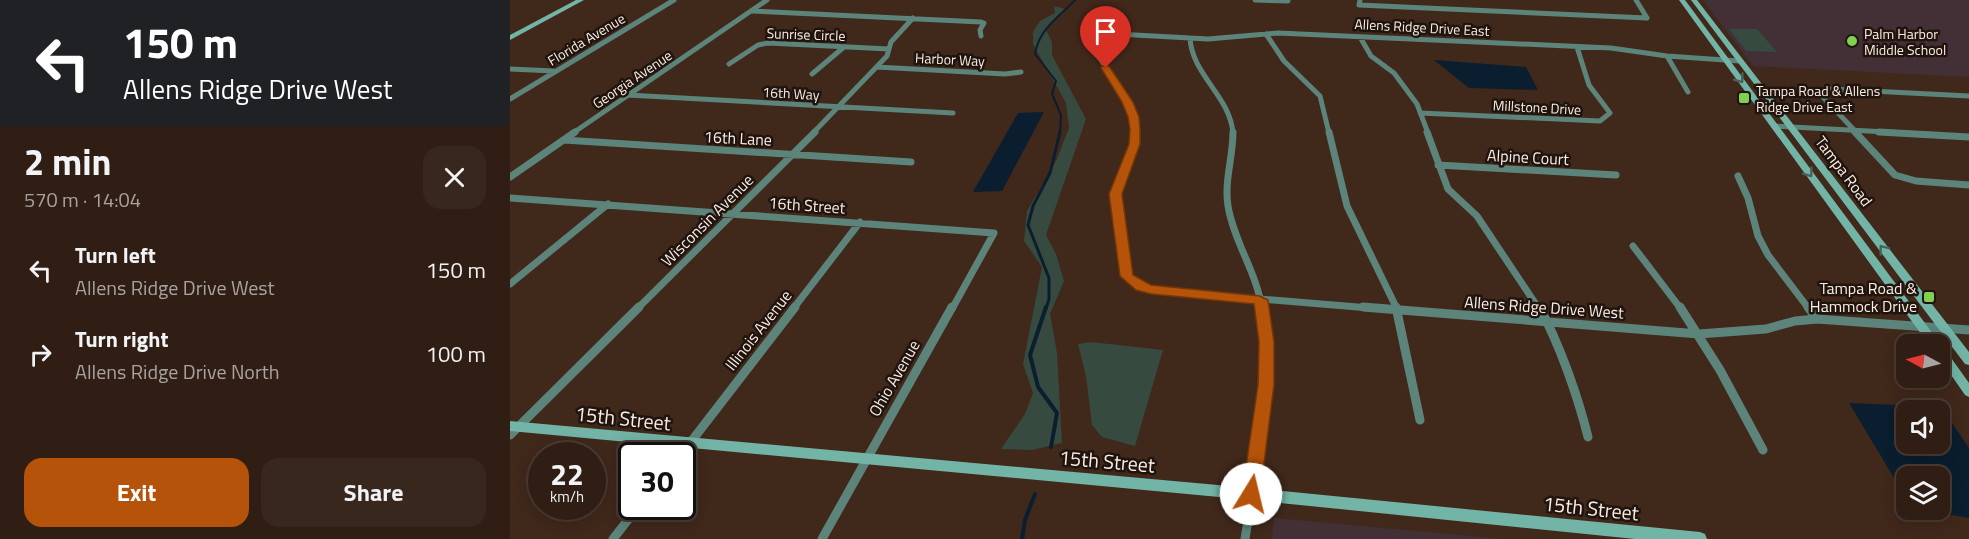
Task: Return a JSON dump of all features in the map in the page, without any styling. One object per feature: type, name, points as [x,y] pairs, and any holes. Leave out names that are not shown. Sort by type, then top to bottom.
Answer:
[{"type":"main road","points":[[510,38],[581,0]]},
{"type":"main road","name":"Tampa Road","points":[[1682,0],[1927,334]]},
{"type":"main road","name":"Tampa Road","points":[[1694,0],[1969,361]]},
{"type":"main road","points":[[1698,21],[1709,21]]},
{"type":"main road","points":[[1950,365],[1969,392]]},
{"type":"main road","name":"15th Street","points":[[513,429],[666,442]]},
{"type":"main road","name":"15th Street","points":[[696,445],[1251,494],[1700,539]]},
{"type":"street","name":"Florida Avenue","points":[[510,99],[674,0]]},
{"type":"street","name":"Georgia Avenue","points":[[510,177],[767,0]]},
{"type":"street","points":[[1255,0],[1288,2]]},
{"type":"street","points":[[1360,0],[1359,5],[1647,18],[1636,0]]},
{"type":"street","points":[[752,11],[981,22],[984,23],[980,30],[981,36]]},
{"type":"street","name":"Wisconsin Avenue","points":[[513,429],[839,108],[887,56],[891,42],[913,18]]},
{"type":"street","name":"Allens Ridge Drive East","points":[[1140,287],[1127,276],[1116,194],[1134,144],[1134,117],[1128,102],[1095,51],[1094,42],[1104,36],[1117,34],[1229,38],[1266,34],[1360,37],[1632,50],[1667,56],[1739,61]]},
{"type":"street","points":[[1266,34],[1281,60],[1310,83],[1320,96],[1347,206],[1398,311],[1420,420]]},
{"type":"street","points":[[1360,37],[1371,56],[1391,71],[1407,88],[1417,104],[1448,189],[1477,216],[1520,275],[1548,323],[1588,437]]},
{"type":"street","points":[[1190,38],[1189,45],[1192,54],[1218,91],[1230,114],[1234,149],[1228,181],[1228,203],[1237,239],[1249,263],[1260,300],[1267,342],[1266,385],[1245,539]]},
{"type":"street","name":"Sunrise Circle","points":[[729,64],[764,44],[889,49]]},
{"type":"street","points":[[812,74],[844,47]]},
{"type":"street","name":"Millstone Drive","points":[[1420,113],[1600,121],[1610,113],[1589,85],[1577,47]]},
{"type":"street","points":[[1667,56],[1688,92]]},
{"type":"street","name":"Harbor Way","points":[[877,67],[1005,74],[1021,72]]},
{"type":"street","points":[[510,69],[556,71]]},
{"type":"street","points":[[1969,96],[1822,91],[1820,94],[1895,175],[1916,182],[1969,184]]},
{"type":"street","name":"16th Way","points":[[628,95],[954,114]]},
{"type":"street","points":[[1774,126],[1969,137]]},
{"type":"street","name":"16th Lane","points":[[564,140],[911,162]]},
{"type":"street","name":"Alpine Court","points":[[1438,165],[1617,175]]},
{"type":"street","points":[[1738,176],[1748,198],[1758,236],[1768,255],[1817,319]]},
{"type":"street","name":"16th Street","points":[[510,198],[994,233]]},
{"type":"street","points":[[510,284],[608,204]]},
{"type":"street","name":"Illinois Avenue","points":[[691,442],[860,222]]},
{"type":"street","name":"Ohio Avenue","points":[[822,539],[994,233]]},
{"type":"street","points":[[1633,246],[1699,334],[1735,394],[1763,450]]},
{"type":"street","name":"Allens Ridge Drive West","points":[[1140,287],[1260,300],[1699,334],[1766,329],[1795,321],[1817,319],[1969,330]]},
{"type":"street","points":[[613,539],[628,520]]},
{"type":"shaded area","name":"Palm Harbor Middle School","points":[[1703,0],[1969,0],[1969,77],[1753,66]]},
{"type":"shaded area","points":[[1274,518],[1504,539],[1272,539]]},
{"type":"green space","points":[[1054,6],[1065,9],[1046,30],[1052,42],[1052,55],[1086,119],[1046,235],[1056,254],[1064,281],[1050,314],[1057,353],[1062,443],[1032,450],[1001,449],[1025,414],[1033,393],[1023,364],[1042,267],[1024,241],[1027,211],[1056,161],[1069,128],[1066,103],[1033,44],[1033,32],[1040,21],[1055,13]]},
{"type":"green space","points":[[1729,29],[1757,29],[1777,52],[1746,51]]},
{"type":"green space","points":[[1091,342],[1163,350],[1135,446],[1102,437],[1092,425],[1086,376],[1078,344]]},
{"type":"water","points":[[1434,60],[1526,67],[1538,90],[1469,88]]},
{"type":"water","points":[[1044,112],[1002,191],[973,192],[1018,113]]},
{"type":"water","points":[[1849,403],[1896,405],[1896,454],[1950,454],[1950,420],[1969,448],[1969,518],[1950,515],[1950,466],[1896,466],[1896,481]]},
{"type":"waterway","points":[[1060,133],[1061,115],[1052,94],[1056,81],[1035,54],[1045,31],[1075,0]]},
{"type":"waterway","points":[[1046,309],[1049,299],[1049,278],[1028,225],[1033,206],[1050,173],[1060,132]]},
{"type":"waterway","points":[[1046,307],[1030,355],[1038,387],[1057,413],[1051,447]]},
{"type":"waterway","points":[[1022,539],[1025,520],[1035,494]]},
{"type":"place","name":"Palm Harbor Middle School","points":[[1852,41]]},
{"type":"place","name":"Tampa Road & Allens Ridge Drive East","points":[[1744,98]]},
{"type":"place","name":"Tampa Road & Hammock Drive","points":[[1929,297]]},
{"type":"route","points":[[1106,68],[1128,102],[1134,117],[1134,144],[1120,177],[1116,194],[1127,276],[1140,287],[1151,290],[1260,300],[1267,342],[1266,385],[1251,494]]}]
